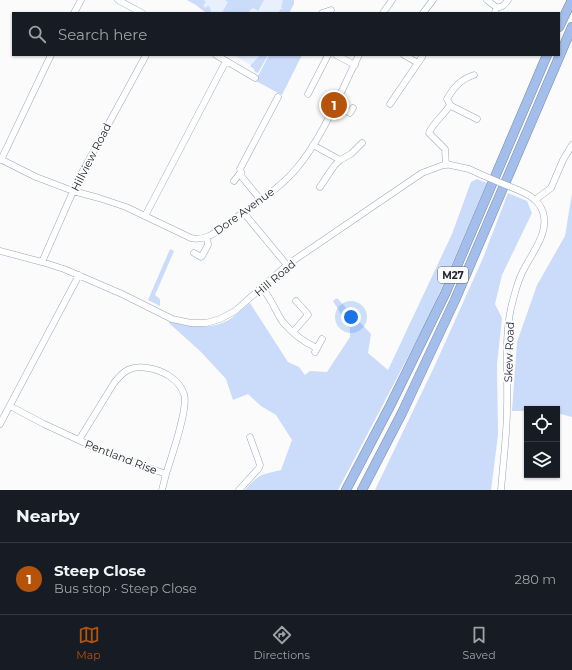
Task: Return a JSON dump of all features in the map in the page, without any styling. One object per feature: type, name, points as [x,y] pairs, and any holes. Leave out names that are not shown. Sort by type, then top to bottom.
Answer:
[{"type":"highway","points":[[560,25],[572,0]]},
{"type":"highway","name":"M27","points":[[560,54],[572,27]]},
{"type":"highway","name":"M27","points":[[346,490],[390,406],[445,294],[547,56]]},
{"type":"highway","name":"M27","points":[[362,490],[402,413],[456,300],[520,145],[559,56]]},
{"type":"street","points":[[75,12],[81,0]]},
{"type":"street","points":[[118,0],[140,12]]},
{"type":"street","points":[[384,12],[392,0]]},
{"type":"street","points":[[424,12],[433,0]]},
{"type":"street","points":[[487,0],[495,10],[503,6],[508,0]]},
{"type":"street","points":[[325,12],[331,10]]},
{"type":"street","points":[[1,160],[51,56]]},
{"type":"street","name":"Hillview Road","points":[[42,262],[73,192],[109,121],[145,56]]},
{"type":"street","points":[[218,56],[255,78]]},
{"type":"street","points":[[308,94],[318,83],[328,56]]},
{"type":"street","points":[[338,56],[355,65]]},
{"type":"street","name":"Dore Avenue","points":[[1,160],[36,177],[73,192],[99,198],[145,216],[191,238],[202,239],[243,212],[282,183],[295,170],[313,144],[360,56]]},
{"type":"street","points":[[390,104],[420,60],[407,56]]},
{"type":"street","points":[[145,216],[226,61]]},
{"type":"street","points":[[474,75],[463,76],[447,99],[450,105],[477,119]]},
{"type":"street","points":[[234,181],[241,172],[242,165],[278,98]]},
{"type":"street","points":[[334,105],[350,113],[353,108]]},
{"type":"street","points":[[446,165],[445,149],[428,134],[431,128],[446,113],[450,105]]},
{"type":"street","points":[[320,187],[334,166],[340,160],[351,154],[362,143]]},
{"type":"street","points":[[313,144],[340,160]]},
{"type":"street","points":[[535,200],[551,188],[563,160],[572,145]]},
{"type":"street","name":"Hill Road","points":[[0,251],[42,262],[78,275],[169,317],[191,323],[209,322],[226,316],[239,308],[287,265],[369,211],[409,182],[435,168],[446,165],[469,169],[529,195],[535,200]]},
{"type":"street","points":[[241,172],[246,182],[260,199]]},
{"type":"street","name":"Skew Road","points":[[501,490],[506,430],[508,331],[510,313],[522,274],[541,236],[544,226],[544,217],[541,207],[535,200]]},
{"type":"street","points":[[243,212],[287,265]]},
{"type":"street","points":[[194,253],[202,256],[208,245],[207,237]]},
{"type":"street","points":[[0,424],[78,275]]},
{"type":"street","points":[[262,288],[282,320],[293,332],[316,350],[322,339]]},
{"type":"street","points":[[293,332],[308,315],[296,301]]},
{"type":"street","name":"Pentland Rise","points":[[10,406],[44,424],[79,440],[122,459],[166,474],[180,425],[185,400],[184,394],[176,382],[161,371],[136,366],[128,369],[114,382],[79,440]]},
{"type":"street","points":[[239,490],[260,465],[250,437]]},
{"type":"street","points":[[162,490],[166,474]]},
{"type":"shaded area","points":[[187,0],[294,0],[288,12],[206,12],[207,10]]},
{"type":"shaded area","points":[[187,0],[204,0],[206,2],[203,6],[206,8],[208,5],[211,10],[210,12],[205,12]]},
{"type":"shaded area","points":[[225,0],[264,0],[258,11],[253,8],[248,12],[223,12],[228,2]]},
{"type":"shaded area","points":[[283,0],[294,0],[294,4],[290,12],[279,12],[280,9],[283,9],[281,7]]},
{"type":"shaded area","points":[[234,56],[263,56],[257,68]]},
{"type":"shaded area","points":[[259,56],[267,56],[258,73],[255,72],[250,66]]},
{"type":"shaded area","points":[[268,56],[302,56],[282,95],[254,80]]},
{"type":"shaded area","points":[[477,179],[487,183],[429,317],[338,490],[245,490],[260,476],[281,470],[292,440],[276,415],[261,406],[248,394],[233,400],[226,379],[201,352],[169,323],[170,321],[194,326],[213,326],[228,320],[250,303],[288,362],[299,367],[305,375],[310,371],[327,372],[350,337],[350,329],[333,301],[337,298],[371,334],[368,353],[388,370],[452,234],[471,182]]},
{"type":"shaded area","points":[[508,193],[527,201],[532,213],[502,275],[495,304],[502,318],[497,364],[498,435],[491,490],[375,490],[435,365],[483,258]]},
{"type":"shaded area","points":[[572,193],[572,417],[560,414],[560,406],[524,406],[524,411],[512,411],[517,342],[537,285],[565,236]]},
{"type":"shaded area","points":[[170,249],[174,251],[155,295],[160,299],[160,306],[148,300]]},
{"type":"place","name":"Steep Close","points":[[334,105]]}]
